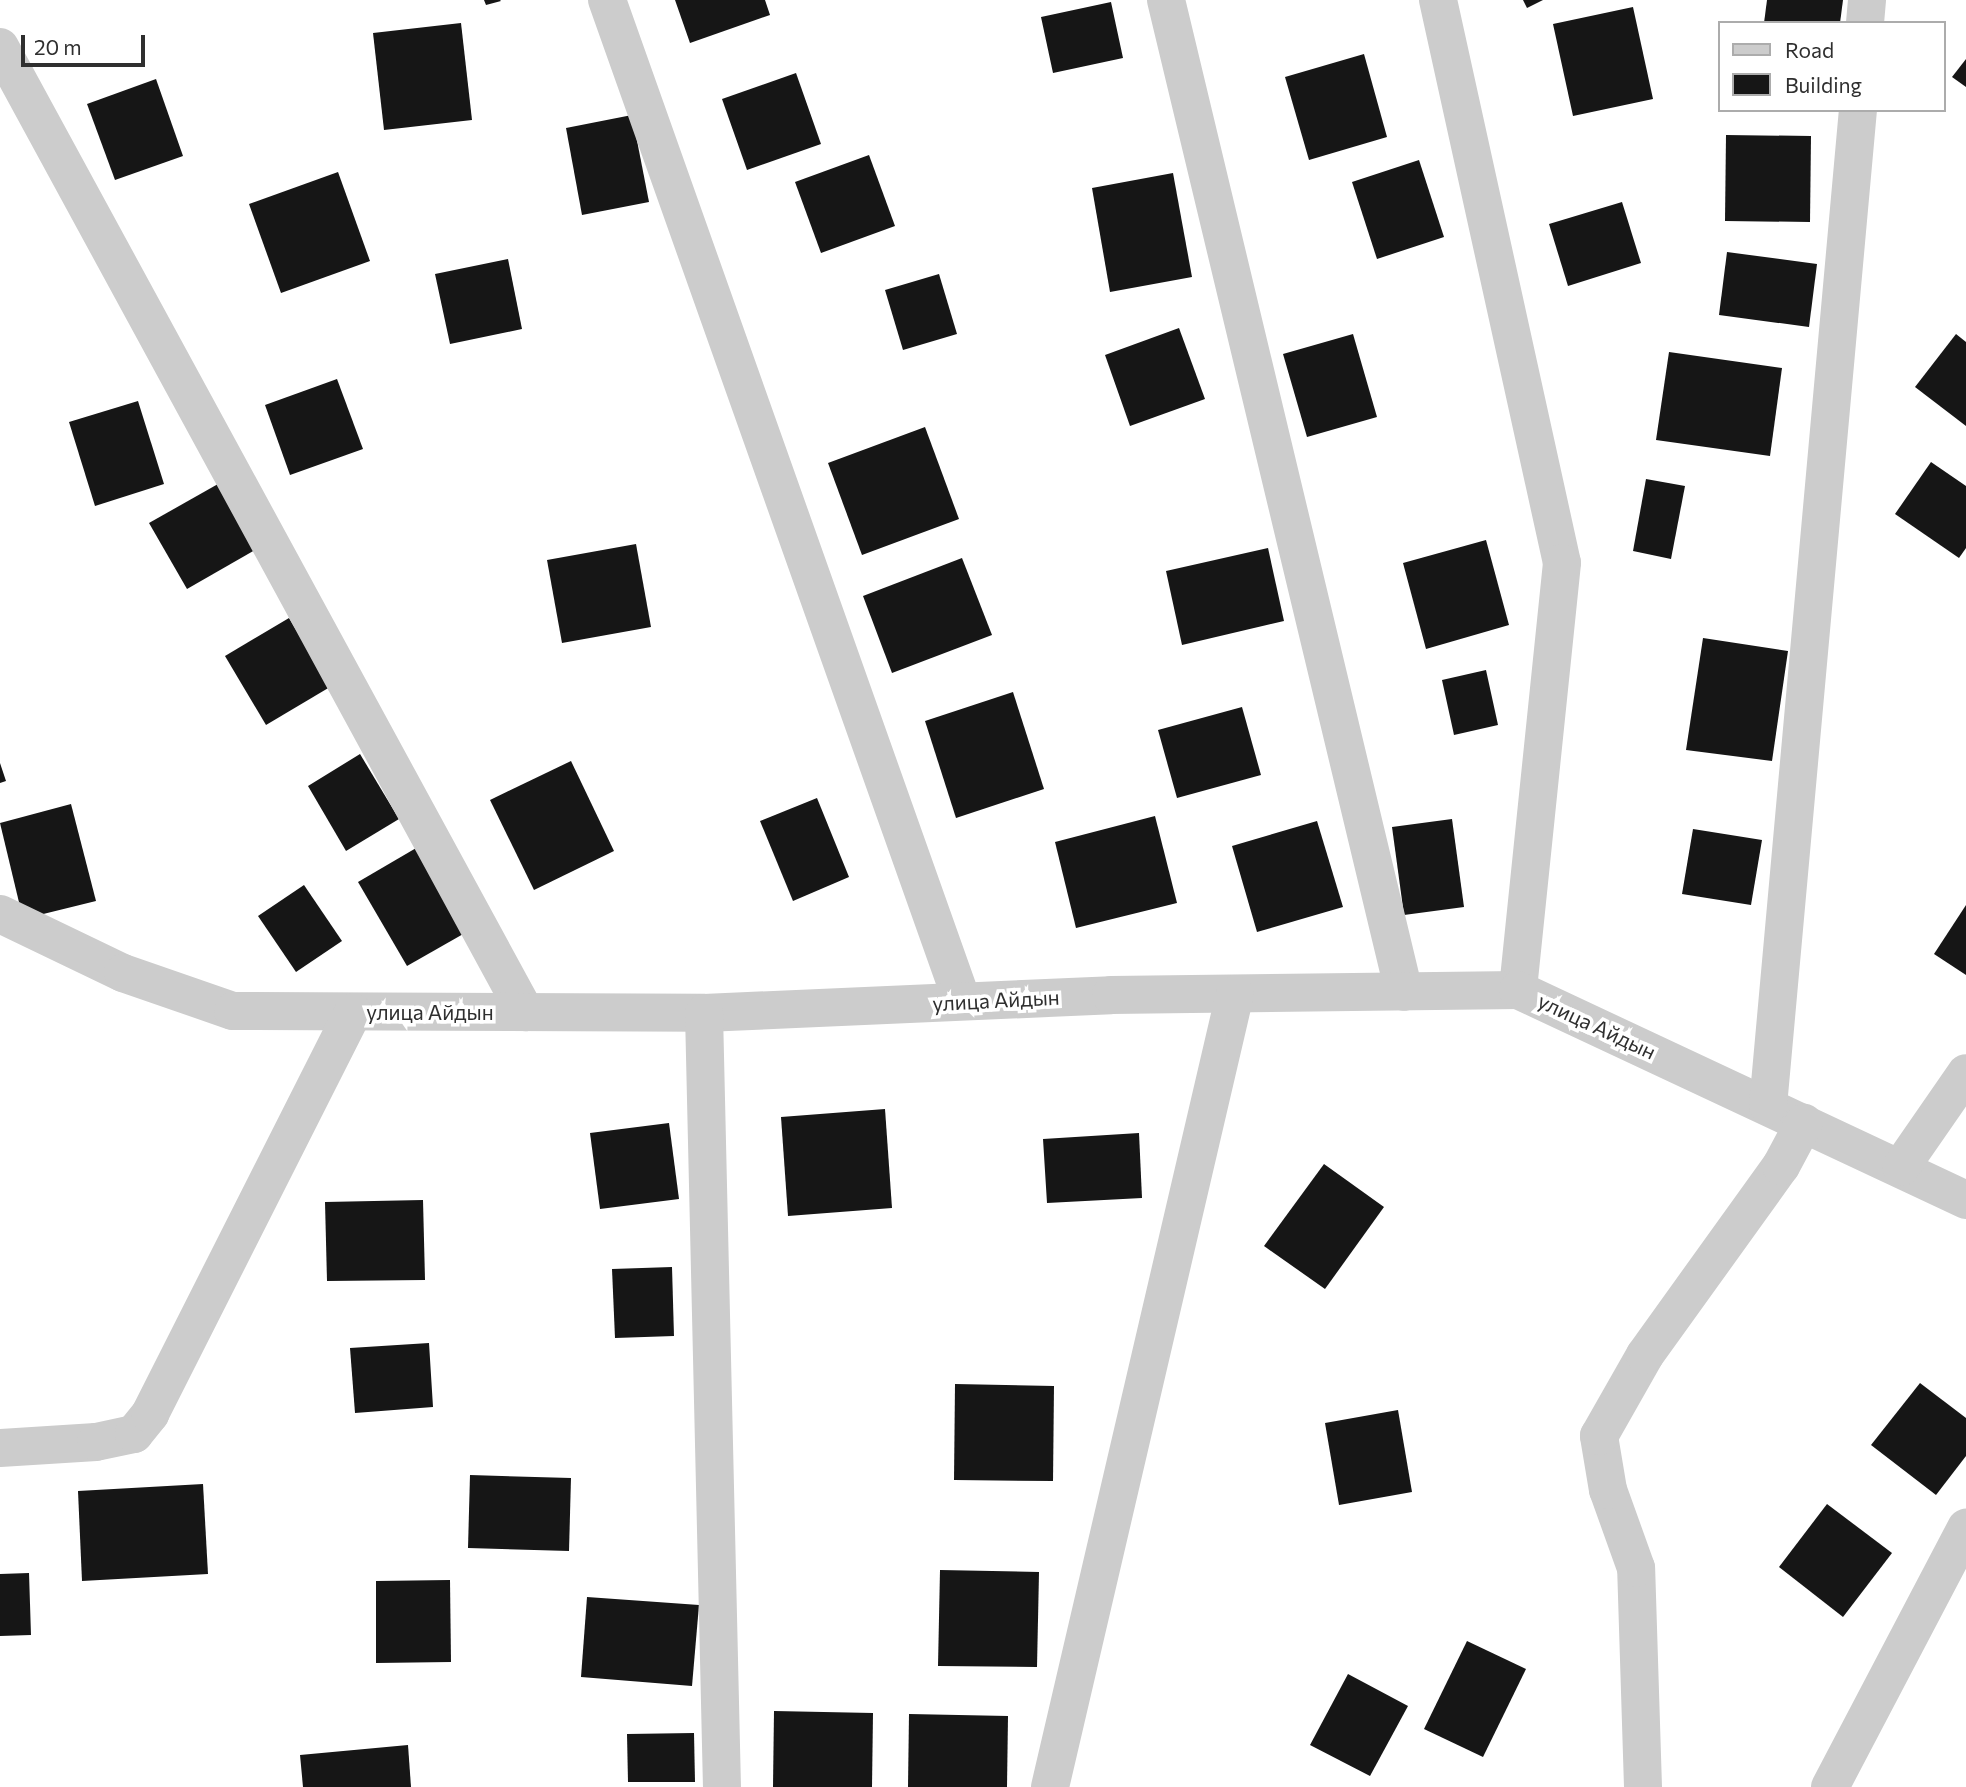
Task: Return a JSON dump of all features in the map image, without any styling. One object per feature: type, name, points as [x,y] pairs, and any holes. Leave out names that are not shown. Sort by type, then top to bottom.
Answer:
[{"type":"street","points":[[607,0],[962,1001]]},
{"type":"street","points":[[1166,0],[1404,992]]},
{"type":"street","points":[[1438,0],[1562,563],[1518,990]]},
{"type":"street","points":[[1865,21],[1867,0]]},
{"type":"street","points":[[0,47],[525,1012]]},
{"type":"street","points":[[1768,1107],[1858,112]]},
{"type":"street","name":"улица Айдын","points":[[0,914],[123,973],[233,1011],[704,1013],[962,1001],[1235,993],[1518,990],[1901,1167],[1966,1200]]},
{"type":"street","points":[[1050,1787],[1235,993]]},
{"type":"street","points":[[0,1448],[96,1442],[134,1434],[150,1414],[353,1012]]},
{"type":"street","points":[[704,1013],[722,1787]]},
{"type":"street","points":[[1901,1167],[1966,1073]]},
{"type":"street","points":[[1643,1787],[1636,1568],[1608,1490],[1600,1436],[1645,1355],[1781,1166],[1804,1124]]},
{"type":"street","points":[[1830,1787],[1966,1528]]},
{"type":"building","points":[[484,0],[500,0],[501,1],[486,5]]},
{"type":"building","points":[[675,0],[765,0],[770,15],[690,43]]},
{"type":"building","points":[[1523,0],[1543,0],[1527,8]]},
{"type":"building","points":[[1767,0],[1843,0],[1840,21],[1764,21]]},
{"type":"building","points":[[1111,2],[1123,58],[1053,73],[1041,17]]},
{"type":"building","points":[[1633,7],[1653,99],[1573,116],[1553,24]]},
{"type":"building","points":[[461,23],[472,120],[384,130],[373,33]]},
{"type":"building","points":[[1364,54],[1387,137],[1309,160],[1285,77]]},
{"type":"building","points":[[1966,59],[1966,87],[1952,77]]},
{"type":"building","points":[[796,73],[821,144],[747,170],[722,99]]},
{"type":"building","points":[[156,79],[183,156],[115,180],[87,104]]},
{"type":"building","points":[[632,115],[649,202],[582,215],[566,128]]},
{"type":"building","points":[[1726,135],[1811,136],[1810,222],[1725,221]]},
{"type":"building","points":[[869,155],[895,226],[821,253],[795,182]]},
{"type":"building","points":[[1419,160],[1444,237],[1377,259],[1352,182]]},
{"type":"building","points":[[338,172],[370,261],[281,293],[249,204]]},
{"type":"building","points":[[1173,173],[1192,277],[1110,292],[1092,188]]},
{"type":"building","points":[[1622,202],[1641,263],[1568,286],[1549,224]]},
{"type":"building","points":[[1727,252],[1817,264],[1809,327],[1719,315]]},
{"type":"building","points":[[508,259],[522,329],[450,344],[435,274]]},
{"type":"building","points":[[939,274],[957,334],[903,350],[885,290]]},
{"type":"building","points":[[1179,328],[1205,399],[1130,426],[1105,355]]},
{"type":"building","points":[[1353,334],[1377,417],[1307,437],[1283,354]]},
{"type":"building","points":[[1956,334],[1966,342],[1966,426],[1915,387]]},
{"type":"building","points":[[1669,352],[1782,368],[1770,456],[1656,440]]},
{"type":"building","points":[[337,379],[363,449],[290,475],[265,405]]},
{"type":"building","points":[[138,401],[164,484],[95,506],[69,422]]},
{"type":"building","points":[[925,427],[959,519],[862,555],[828,463]]},
{"type":"building","points":[[1931,462],[1966,486],[1966,548],[1959,558],[1895,514]]},
{"type":"building","points":[[1646,479],[1685,486],[1671,559],[1633,551]]},
{"type":"building","points":[[218,484],[255,550],[187,589],[149,523]]},
{"type":"building","points":[[1486,540],[1509,625],[1426,649],[1403,563]]},
{"type":"building","points":[[636,544],[651,627],[562,643],[547,560]]},
{"type":"building","points":[[1268,548],[1284,621],[1182,645],[1166,571]]},
{"type":"building","points":[[962,558],[992,635],[892,673],[863,596]]},
{"type":"building","points":[[289,618],[330,687],[266,725],[225,656]]},
{"type":"building","points":[[1703,638],[1788,651],[1772,761],[1686,750]]},
{"type":"building","points":[[1486,670],[1498,725],[1454,735],[1442,680]]},
{"type":"building","points":[[1013,692],[1044,789],[956,818],[925,721]]},
{"type":"building","points":[[1242,707],[1261,775],[1177,798],[1158,730]]},
{"type":"building","points":[[360,754],[399,819],[346,851],[308,786]]},
{"type":"building","points":[[571,761],[614,851],[534,890],[490,800]]},
{"type":"building","points":[[0,763],[6,781],[0,783]]},
{"type":"building","points":[[817,798],[849,877],[793,901],[760,821]]},
{"type":"building","points":[[71,804],[96,901],[23,919],[0,823]]},
{"type":"building","points":[[1155,816],[1177,903],[1076,928],[1055,842]]},
{"type":"building","points":[[1452,819],[1464,907],[1404,915],[1392,827]]},
{"type":"building","points":[[1317,821],[1343,907],[1257,932],[1232,846]]},
{"type":"building","points":[[1693,829],[1762,840],[1751,905],[1682,894]]},
{"type":"building","points":[[423,844],[472,929],[407,966],[358,882]]},
{"type":"building","points":[[304,885],[342,941],[296,972],[258,916]]},
{"type":"building","points":[[1966,905],[1966,975],[1934,954]]},
{"type":"building","points":[[885,1109],[892,1208],[788,1216],[781,1117]]},
{"type":"building","points":[[669,1123],[679,1199],[600,1209],[590,1133]]},
{"type":"building","points":[[1139,1133],[1142,1198],[1047,1203],[1043,1139]]},
{"type":"building","points":[[1324,1164],[1384,1207],[1325,1289],[1264,1246]]},
{"type":"building","points":[[423,1200],[425,1280],[327,1281],[325,1202]]},
{"type":"building","points":[[672,1267],[674,1336],[615,1338],[612,1269]]},
{"type":"building","points":[[429,1343],[433,1407],[355,1413],[350,1348]]},
{"type":"building","points":[[1920,1383],[1966,1418],[1966,1456],[1936,1495],[1871,1445]]},
{"type":"building","points":[[955,1384],[1054,1386],[1053,1481],[954,1480]]},
{"type":"building","points":[[1398,1410],[1412,1492],[1339,1505],[1325,1423]]},
{"type":"building","points":[[470,1475],[571,1478],[569,1551],[468,1548]]},
{"type":"building","points":[[203,1484],[208,1574],[82,1581],[78,1491]]},
{"type":"building","points":[[1827,1504],[1892,1553],[1843,1617],[1779,1567]]},
{"type":"building","points":[[940,1570],[1039,1572],[1037,1667],[938,1666]]},
{"type":"building","points":[[29,1573],[31,1635],[0,1636],[0,1574]]},
{"type":"building","points":[[450,1580],[451,1662],[376,1663],[376,1581]]},
{"type":"building","points":[[587,1597],[699,1605],[692,1686],[581,1677]]},
{"type":"building","points":[[1467,1641],[1526,1669],[1483,1757],[1424,1729]]},
{"type":"building","points":[[1348,1674],[1408,1706],[1370,1776],[1310,1745]]},
{"type":"building","points":[[774,1711],[873,1713],[872,1787],[773,1787]]},
{"type":"building","points":[[909,1714],[1008,1716],[1007,1787],[908,1787]]},
{"type":"building","points":[[694,1733],[695,1782],[628,1782],[627,1734]]},
{"type":"building","points":[[408,1745],[411,1787],[303,1787],[300,1755]]}]
